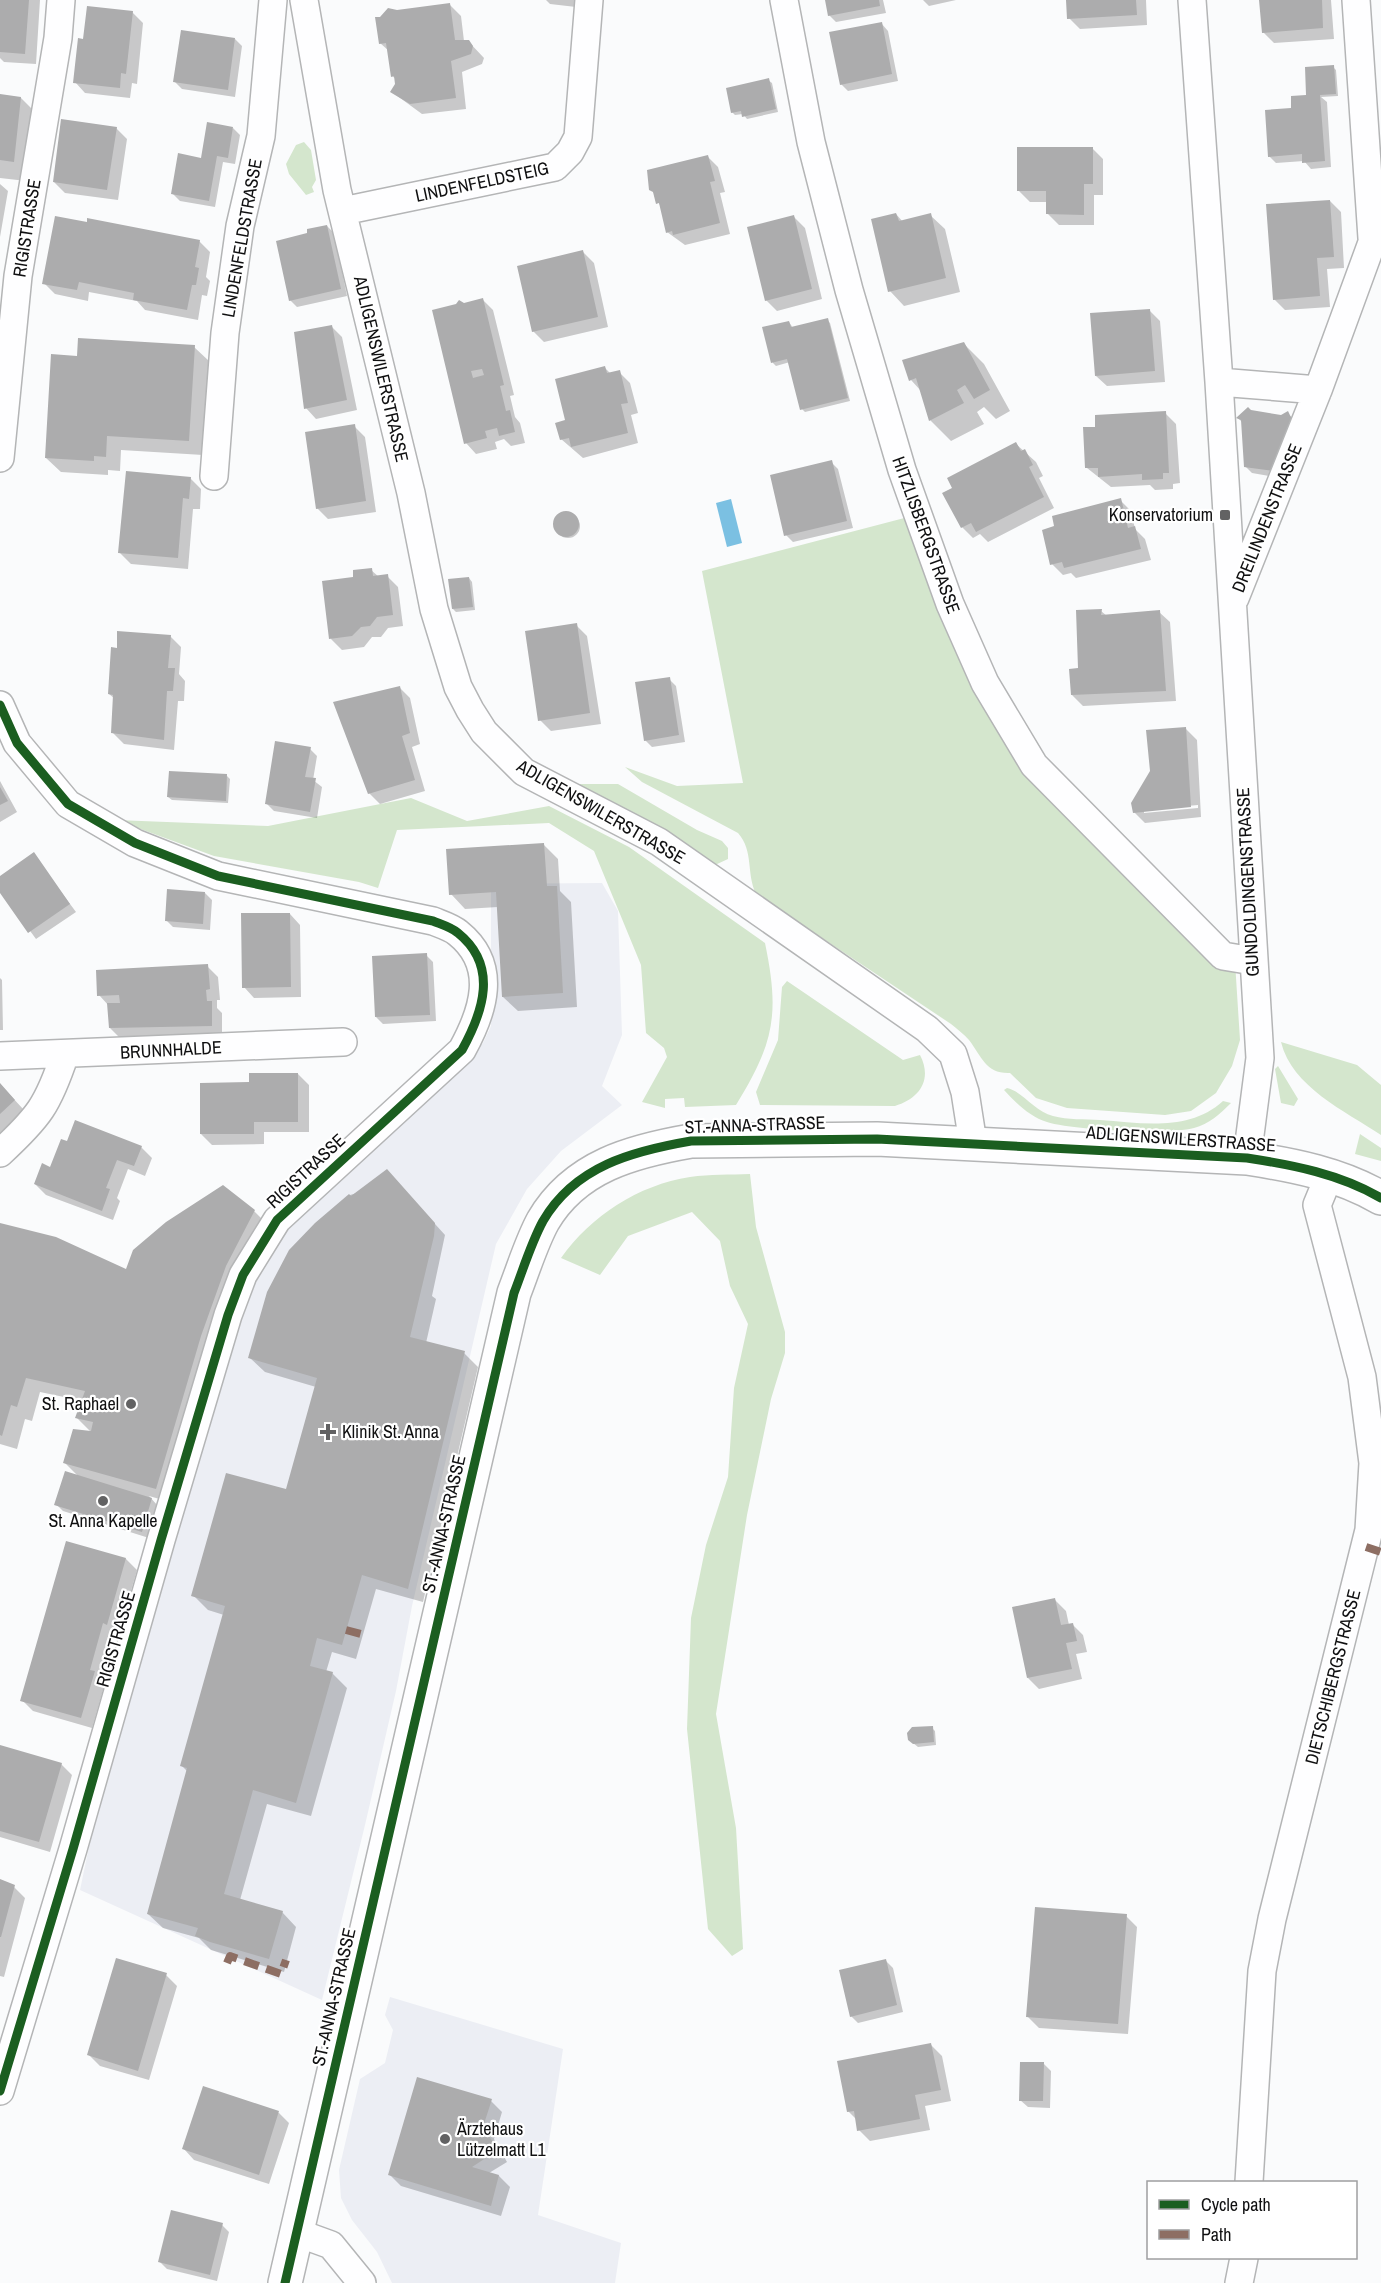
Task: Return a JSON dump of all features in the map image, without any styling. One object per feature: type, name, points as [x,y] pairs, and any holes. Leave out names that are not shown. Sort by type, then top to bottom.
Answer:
[{"type":"main road","name":"ST.-ANNA-STRASSE","points":[[285,2283],[514,1293],[543,1222],[561,1196],[584,1175],[628,1154],[691,1141],[774,1139],[973,1143]]},
{"type":"main road","name":"ADLIGENSWILERSTRASSE","points":[[973,1143],[1247,1158],[1300,1166],[1381,1198]]},
{"type":"street","name":"RIGISTRASSE","points":[[0,458],[18,276],[58,38],[61,0]]},
{"type":"street","name":"LINDENFELDSTRASSE","points":[[214,476],[225,333],[240,226],[261,136],[273,0]]},
{"type":"street","name":"ADLIGENSWILERSTRASSE","points":[[304,0],[308,34],[343,211],[411,493],[434,609],[459,687],[484,732],[524,772],[659,842],[927,1029],[953,1054],[965,1092],[973,1143]]},
{"type":"street","name":"LINDENFELDSTEIG","points":[[343,211],[555,167],[570,152],[578,137],[589,0]]},
{"type":"street","name":"HITZLISBERGSTRASSE","points":[[784,0],[811,142],[849,290],[898,459],[950,604],[985,683],[1034,765],[1223,956],[1253,961]]},
{"type":"street","name":"DREILINDENSTRASSE","points":[[1192,0],[1232,605]]},
{"type":"street","points":[[1356,0],[1376,229]]},
{"type":"street","name":"DREILINDENSTRASSE","points":[[1232,605],[1318,390],[1376,229]]},
{"type":"street","points":[[1219,382],[1318,390]]},
{"type":"street","name":"GUNDOLDINGENSTRASSE","points":[[1232,605],[1260,1058],[1247,1158]]},
{"type":"street","name":"RIGISTRASSE","points":[[0,705],[17,743],[68,804],[135,843],[218,876],[433,921],[458,932],[479,958],[485,994],[478,1021],[462,1050],[277,1220],[243,1275],[228,1315],[164,1528],[73,1849],[0,2091]]},
{"type":"street","name":"BRUNNHALDE","points":[[0,1056],[343,1042]]},
{"type":"street","points":[[0,1153],[31,1125],[51,1095],[65,1054]]},
{"type":"street","name":"DIETSCHIBERGSTRASSE","points":[[1249,2181],[1262,1971],[1272,1919],[1369,1530],[1373,1463],[1362,1377],[1317,1205],[1329,1176]]},
{"type":"street","points":[[298,2233],[331,2245],[362,2283]]},
{"type":"street","points":[[1239,2283],[1245,2259]]},
{"type":"shaded area","name":"Klinik St. Anna","points":[[602,883],[618,911],[622,1035],[602,1086],[622,1105],[561,1151],[527,1189],[496,1244],[412,1606],[396,1691],[322,2000],[80,1890],[100,1794],[228,1347],[266,1248],[483,1043],[491,1026],[491,884]]},
{"type":"shaded area","points":[[390,1997],[563,2049],[538,2215],[621,2243],[615,2283],[392,2283],[377,2252],[352,2220],[341,2198],[339,2170],[360,2079],[385,2063],[393,2030],[385,2015]]},
{"type":"green space","points":[[304,142],[311,150],[316,180],[312,187],[314,192],[306,195],[289,174],[286,164],[296,145]]},
{"type":"green space","points":[[912,516],[998,720],[1235,962],[1240,1040],[1232,1066],[1216,1093],[1191,1111],[1165,1115],[1067,1108],[1036,1098],[1010,1073],[995,1071],[985,1063],[967,1038],[951,1024],[756,894],[746,847],[738,833],[642,782],[625,767],[677,786],[743,783],[702,571]]},
{"type":"green space","points":[[572,784],[618,784],[697,830],[722,841],[728,848],[728,859],[715,865]]},
{"type":"green space","points":[[411,798],[467,821],[549,806],[629,847],[765,943],[772,990],[770,1028],[759,1064],[736,1105],[685,1107],[684,1098],[665,1099],[665,1108],[642,1102],[667,1057],[664,1048],[646,1033],[641,965],[594,851],[549,823],[397,830],[378,888],[359,882],[214,856],[116,820],[268,826]]},
{"type":"green space","points":[[787,981],[903,1060],[920,1055],[925,1073],[917,1093],[911,1099],[895,1106],[760,1105],[756,1092],[778,1040],[782,987]]},
{"type":"green space","points":[[1281,1042],[1357,1065],[1381,1085],[1381,1135],[1336,1107],[1308,1085],[1287,1058]]},
{"type":"green space","points":[[1278,1066],[1298,1099],[1294,1106],[1281,1103],[1275,1069]]},
{"type":"green space","points":[[1007,1088],[1018,1093],[1046,1114],[1071,1119],[1164,1123],[1195,1117],[1210,1111],[1223,1101],[1231,1103],[1214,1118],[1194,1128],[1165,1131],[1098,1129],[1059,1125],[1041,1120],[1018,1105],[1004,1090]]},
{"type":"green space","points":[[1360,1134],[1381,1148],[1381,1161],[1355,1154]]},
{"type":"green space","points":[[750,1174],[756,1227],[785,1332],[785,1353],[771,1399],[747,1515],[716,1714],[736,1828],[743,1949],[732,1956],[708,1929],[687,1729],[691,1618],[706,1545],[728,1477],[734,1388],[748,1324],[730,1286],[720,1241],[692,1212],[628,1236],[600,1275],[561,1258],[586,1229],[601,1216],[634,1195],[652,1187],[690,1177]]},
{"type":"water","points":[[731,499],[742,543],[727,547],[716,503]]},
{"type":"building","points":[[0,0],[29,0],[25,54],[0,52]]},
{"type":"building","points":[[825,0],[879,0],[880,6],[828,16]]},
{"type":"building","points":[[1066,0],[1136,0],[1137,15],[1067,19]]},
{"type":"building","points":[[1259,0],[1322,0],[1323,28],[1262,33]]},
{"type":"building","points":[[450,3],[455,40],[469,40],[473,46],[471,54],[451,61],[456,98],[410,104],[390,92],[395,84],[394,76],[391,77],[386,43],[379,44],[375,17],[380,17],[388,8],[397,10]]},
{"type":"building","points":[[87,6],[133,11],[126,74],[121,73],[120,88],[73,83],[78,38],[83,39]]},
{"type":"building","points":[[882,22],[892,74],[840,85],[829,32]]},
{"type":"building","points":[[181,30],[235,38],[228,90],[173,82]]},
{"type":"building","points":[[1334,65],[1336,94],[1320,95],[1325,161],[1302,163],[1302,154],[1268,157],[1265,110],[1291,108],[1291,96],[1306,95],[1305,67]]},
{"type":"building","points":[[769,78],[776,109],[742,117],[741,111],[731,113],[726,88]]},
{"type":"building","points":[[0,94],[21,97],[14,162],[0,160]]},
{"type":"building","points":[[61,119],[117,127],[107,190],[53,182]]},
{"type":"building","points":[[207,122],[233,127],[228,158],[217,156],[209,201],[171,194],[178,153],[201,158]]},
{"type":"building","points":[[1017,147],[1093,147],[1093,184],[1084,184],[1084,215],[1046,214],[1046,191],[1017,191]]},
{"type":"building","points":[[708,155],[715,181],[710,182],[720,223],[673,235],[672,231],[666,233],[659,203],[656,204],[653,192],[649,190],[647,170]]},
{"type":"building","points":[[1330,200],[1334,257],[1317,258],[1320,296],[1273,300],[1266,204]]},
{"type":"building","points":[[896,213],[899,221],[931,213],[946,278],[888,292],[871,219]]},
{"type":"building","points":[[794,215],[812,289],[765,301],[747,227]]},
{"type":"building","points":[[55,216],[87,222],[87,218],[200,240],[195,267],[199,268],[196,285],[192,285],[187,310],[133,300],[134,293],[79,282],[77,290],[42,284]]},
{"type":"building","points":[[327,225],[341,289],[289,301],[276,241],[307,233],[307,229]]},
{"type":"building","points":[[583,250],[598,317],[532,332],[517,266]]},
{"type":"building","points":[[483,298],[504,385],[500,386],[506,411],[510,410],[515,432],[499,436],[497,428],[485,431],[487,438],[464,444],[432,310],[456,304],[459,300],[464,303]],"holes":[[[482,369],[484,375],[473,378],[471,371]]]},
{"type":"building","points":[[1150,309],[1155,371],[1095,376],[1090,313]]},
{"type":"building","points":[[828,318],[848,398],[800,410],[787,359],[771,363],[762,327],[789,321],[791,327]]},
{"type":"building","points":[[332,325],[347,400],[304,409],[294,332]]},
{"type":"building","points":[[78,338],[195,345],[189,441],[107,436],[106,457],[94,456],[94,461],[45,458],[51,354],[77,356]]},
{"type":"building","points":[[964,342],[990,390],[974,399],[965,385],[957,390],[964,403],[929,421],[916,378],[909,381],[902,360]]},
{"type":"building","points":[[605,366],[607,373],[620,370],[628,403],[621,404],[628,433],[571,447],[569,438],[560,440],[555,423],[565,420],[555,379]]},
{"type":"building","points":[[1248,407],[1251,410],[1281,415],[1288,411],[1295,426],[1274,471],[1244,467],[1241,420],[1236,418]]},
{"type":"building","points":[[1166,411],[1169,473],[1163,473],[1163,479],[1142,480],[1142,474],[1098,477],[1098,468],[1085,468],[1083,427],[1095,427],[1095,415]]},
{"type":"building","points":[[355,424],[366,501],[316,509],[305,432]]},
{"type":"building","points":[[1016,442],[1021,451],[1025,449],[1033,465],[1029,467],[1044,497],[976,532],[971,523],[961,528],[942,493],[952,488],[947,478]]},
{"type":"building","points":[[832,460],[847,521],[784,536],[770,475]]},
{"type":"building","points":[[126,471],[191,477],[189,499],[183,498],[178,558],[118,553]]},
{"type":"building","points":[[1121,498],[1128,528],[1135,526],[1141,549],[1064,568],[1062,562],[1050,565],[1042,530],[1054,526],[1052,516]]},
{"type":"building","points":[[566,511],[575,515],[579,524],[575,533],[566,537],[557,533],[553,524],[557,515]]},
{"type":"building","points":[[372,568],[373,576],[388,574],[393,615],[377,617],[370,626],[361,627],[352,636],[329,639],[322,581],[353,577],[353,570]]},
{"type":"building","points":[[469,577],[473,607],[452,609],[448,579]]},
{"type":"building","points":[[1102,609],[1101,615],[1160,610],[1166,691],[1071,695],[1069,669],[1078,668],[1076,610]]},
{"type":"building","points":[[577,623],[590,713],[538,721],[525,631]]},
{"type":"building","points":[[117,631],[171,635],[168,668],[175,668],[173,691],[167,691],[164,740],[111,733],[113,695],[108,694],[111,647],[117,648]]},
{"type":"building","points":[[670,677],[679,735],[644,741],[635,682]]},
{"type":"building","points":[[400,686],[410,733],[402,736],[415,780],[368,794],[333,702]]},
{"type":"building","points":[[1186,727],[1191,807],[1133,813],[1131,803],[1150,771],[1146,730]]},
{"type":"building","points":[[275,741],[311,747],[305,777],[316,778],[310,812],[265,804]]},
{"type":"building","points":[[169,771],[227,774],[226,801],[167,797]]},
{"type":"building","points":[[0,787],[8,801],[0,805]]},
{"type":"building","points":[[544,843],[547,886],[557,886],[563,993],[502,997],[496,892],[449,895],[446,849]]},
{"type":"building","points":[[34,852],[70,904],[28,933],[0,893],[0,876]]},
{"type":"building","points":[[167,889],[205,892],[203,924],[165,921]]},
{"type":"building","points":[[241,913],[290,913],[291,987],[242,988]]},
{"type":"building","points":[[427,953],[430,1015],[375,1017],[372,956]]},
{"type":"building","points":[[208,964],[210,989],[206,990],[207,1001],[212,1001],[212,1026],[109,1028],[107,1003],[120,1003],[119,995],[97,996],[96,970]]},
{"type":"building","points":[[249,1073],[298,1073],[298,1122],[254,1122],[254,1134],[200,1134],[200,1083],[249,1082]]},
{"type":"building","points":[[0,1083],[15,1100],[0,1114]]},
{"type":"building","points":[[75,1120],[142,1146],[134,1166],[117,1160],[106,1188],[110,1189],[102,1211],[34,1184],[42,1163],[50,1167],[61,1139],[67,1141]]},
{"type":"building","points":[[387,1169],[435,1223],[434,1236],[410,1337],[465,1351],[408,1589],[362,1575],[342,1645],[317,1638],[310,1666],[333,1672],[296,1803],[253,1790],[224,1894],[283,1911],[269,1959],[195,1936],[198,1928],[147,1914],[187,1768],[180,1766],[225,1606],[191,1596],[226,1473],[286,1489],[317,1378],[248,1358],[267,1292],[289,1250],[315,1223],[349,1194],[351,1196]]},
{"type":"building","points":[[223,1185],[255,1210],[226,1266],[201,1336],[156,1489],[63,1463],[73,1429],[91,1431],[93,1422],[75,1418],[85,1391],[26,1378],[17,1407],[11,1405],[2,1436],[0,1435],[0,1223],[56,1237],[126,1269],[133,1250],[166,1222]]},
{"type":"building","name":"St. Anna Kapelle","points":[[65,1471],[152,1498],[142,1532],[54,1505]]},
{"type":"building","points":[[66,1541],[126,1558],[107,1625],[103,1623],[90,1670],[95,1671],[81,1718],[20,1701]]},
{"type":"building","points":[[1055,1598],[1061,1625],[1073,1623],[1077,1641],[1066,1643],[1072,1669],[1027,1678],[1012,1607]]},
{"type":"building","points":[[933,1726],[934,1742],[913,1744],[908,1740],[907,1733],[912,1727]]},
{"type":"building","points":[[0,1745],[62,1763],[39,1842],[0,1831]]},
{"type":"building","points":[[0,1879],[15,1885],[1,1937],[0,1937]]},
{"type":"building","points":[[1035,1907],[1127,1914],[1118,2024],[1026,2017]]},
{"type":"building","points":[[116,1958],[167,1973],[138,2071],[87,2055]]},
{"type":"building","points":[[886,1959],[897,2005],[850,2017],[839,1970]]},
{"type":"building","points":[[931,2043],[941,2090],[915,2095],[920,2119],[857,2131],[854,2111],[847,2112],[837,2061]]},
{"type":"building","points":[[1020,2062],[1044,2062],[1043,2101],[1019,2101]]},
{"type":"building","name":"Ärztehaus Lützelmatt L1","points":[[417,2077],[492,2099],[483,2127],[498,2150],[472,2167],[499,2175],[491,2206],[388,2175]]},
{"type":"building","points":[[203,2086],[279,2111],[259,2175],[182,2149]]},
{"type":"building","points":[[171,2210],[223,2223],[210,2275],[158,2262]]},
{"type":"marked path","points":[[1366,1547],[1381,1552]]},
{"type":"marked path","points":[[346,1630],[365,1635]]},
{"type":"marked path","points":[[227,1963],[230,1956],[281,1974],[286,1960]]},
{"type":"cycle path","points":[[0,705],[17,743],[68,804],[135,843],[218,876],[433,921],[449,927],[471,946],[479,960],[483,975],[481,1005],[462,1050],[277,1220],[243,1275],[228,1315],[73,1849],[0,2091]]},
{"type":"cycle path","points":[[285,2283],[514,1293],[543,1221],[556,1202],[571,1187],[607,1164],[627,1156],[691,1141],[877,1139],[1247,1158],[1299,1167],[1333,1177],[1381,1198]]},
{"type":"place","name":"Konservatorium","points":[[1225,515]]},
{"type":"place","name":"St. Raphael","points":[[131,1404]]},
{"type":"place","name":"Klinik St. Anna","points":[[328,1432]]},
{"type":"place","name":"St. Anna Kapelle","points":[[103,1501]]},
{"type":"place","name":"Ärztehaus Lützelmatt L1","points":[[445,2139]]}]
